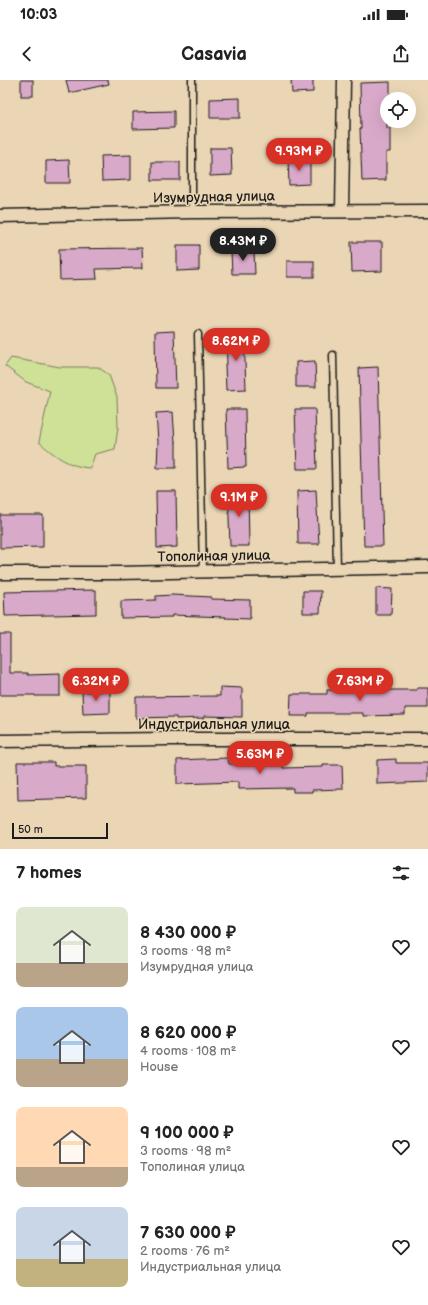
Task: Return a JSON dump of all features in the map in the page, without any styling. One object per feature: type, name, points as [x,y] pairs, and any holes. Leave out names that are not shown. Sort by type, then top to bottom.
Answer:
[{"type":"street","points":[[342,211],[344,80]]},
{"type":"street","name":"Изумрудная улица","points":[[0,216],[192,212],[428,211]]},
{"type":"street","name":"Тополиная улица","points":[[0,573],[203,572],[428,567]]},
{"type":"street","name":"Индустриальная улица","points":[[0,740],[428,739]]},
{"type":"lane","points":[[192,80],[192,212]]},
{"type":"lane","points":[[198,334],[203,572]]},
{"type":"lane","points":[[333,355],[337,570]]},
{"type":"green space","points":[[11,358],[60,367],[98,367],[109,375],[117,397],[118,427],[115,449],[95,454],[90,468],[75,465],[62,460],[39,442],[50,391],[26,382],[5,366]]},
{"type":"building","points":[[21,80],[33,80],[33,96],[21,96]]},
{"type":"building","points":[[66,80],[108,80],[109,84],[69,93]]},
{"type":"building","points":[[291,80],[313,80],[313,92],[292,93]]},
{"type":"building","points":[[390,82],[390,92],[380,92],[380,128],[390,128],[390,152],[386,152],[386,180],[362,181],[360,83]]},
{"type":"building","points":[[240,98],[240,118],[210,118],[210,99]]},
{"type":"building","points":[[174,111],[174,128],[133,129],[133,112]]},
{"type":"building","points":[[210,148],[231,148],[232,175],[210,176]]},
{"type":"building","points":[[131,155],[131,180],[102,181],[101,156]]},
{"type":"building","points":[[288,159],[310,159],[310,184],[289,185]]},
{"type":"building","points":[[69,160],[70,183],[46,183],[46,161]]},
{"type":"building","points":[[152,162],[180,162],[180,180],[152,180]]},
{"type":"building","points":[[351,242],[382,242],[382,271],[352,272]]},
{"type":"building","points":[[177,245],[199,245],[199,270],[177,271]]},
{"type":"building","points":[[142,248],[143,268],[96,269],[97,279],[60,280],[59,249]]},
{"type":"building","points":[[231,251],[254,251],[255,274],[232,274]]},
{"type":"building","points":[[287,261],[314,261],[314,277],[287,277]]},
{"type":"building","points":[[174,331],[176,388],[156,388],[155,332]]},
{"type":"building","points":[[244,333],[246,389],[226,390],[226,334]]},
{"type":"building","points":[[315,361],[316,387],[296,387],[296,362]]},
{"type":"building","points":[[378,367],[383,546],[364,546],[359,368]]},
{"type":"building","points":[[226,409],[245,409],[246,467],[228,468]]},
{"type":"building","points":[[295,409],[315,409],[317,469],[297,469]]},
{"type":"building","points":[[173,412],[176,442],[176,468],[157,468],[158,442],[156,413]]},
{"type":"building","points":[[248,489],[249,546],[230,546],[228,490]]},
{"type":"building","points":[[316,490],[319,544],[298,544],[297,491]]},
{"type":"building","points":[[156,491],[176,491],[177,547],[157,548]]},
{"type":"building","points":[[0,515],[43,515],[43,547],[0,548]]},
{"type":"building","points":[[376,588],[392,589],[391,615],[376,615]]},
{"type":"building","points":[[96,590],[96,614],[5,616],[4,592]]},
{"type":"building","points":[[303,591],[321,591],[320,613],[303,613]]},
{"type":"building","points":[[172,595],[211,597],[211,599],[250,600],[250,619],[172,615],[172,617],[121,618],[121,601],[156,600],[156,596]]},
{"type":"building","points":[[0,634],[10,634],[10,673],[28,673],[28,675],[60,674],[60,696],[0,695]]},
{"type":"building","points":[[220,687],[242,688],[242,717],[204,716],[204,718],[176,719],[176,717],[136,718],[136,697],[220,696]]},
{"type":"building","points":[[417,688],[428,688],[428,708],[405,708],[405,715],[363,716],[363,713],[308,713],[308,716],[290,716],[291,694],[327,694],[327,690],[417,690]]},
{"type":"building","points":[[110,691],[110,713],[83,714],[82,692]]},
{"type":"building","points":[[228,758],[229,764],[283,763],[283,768],[342,765],[343,789],[293,792],[293,788],[238,789],[238,782],[177,784],[177,760]]},
{"type":"building","points":[[396,759],[396,763],[428,763],[428,782],[377,784],[377,760]]},
{"type":"building","points":[[17,762],[54,762],[54,766],[86,766],[86,798],[18,800]]}]
